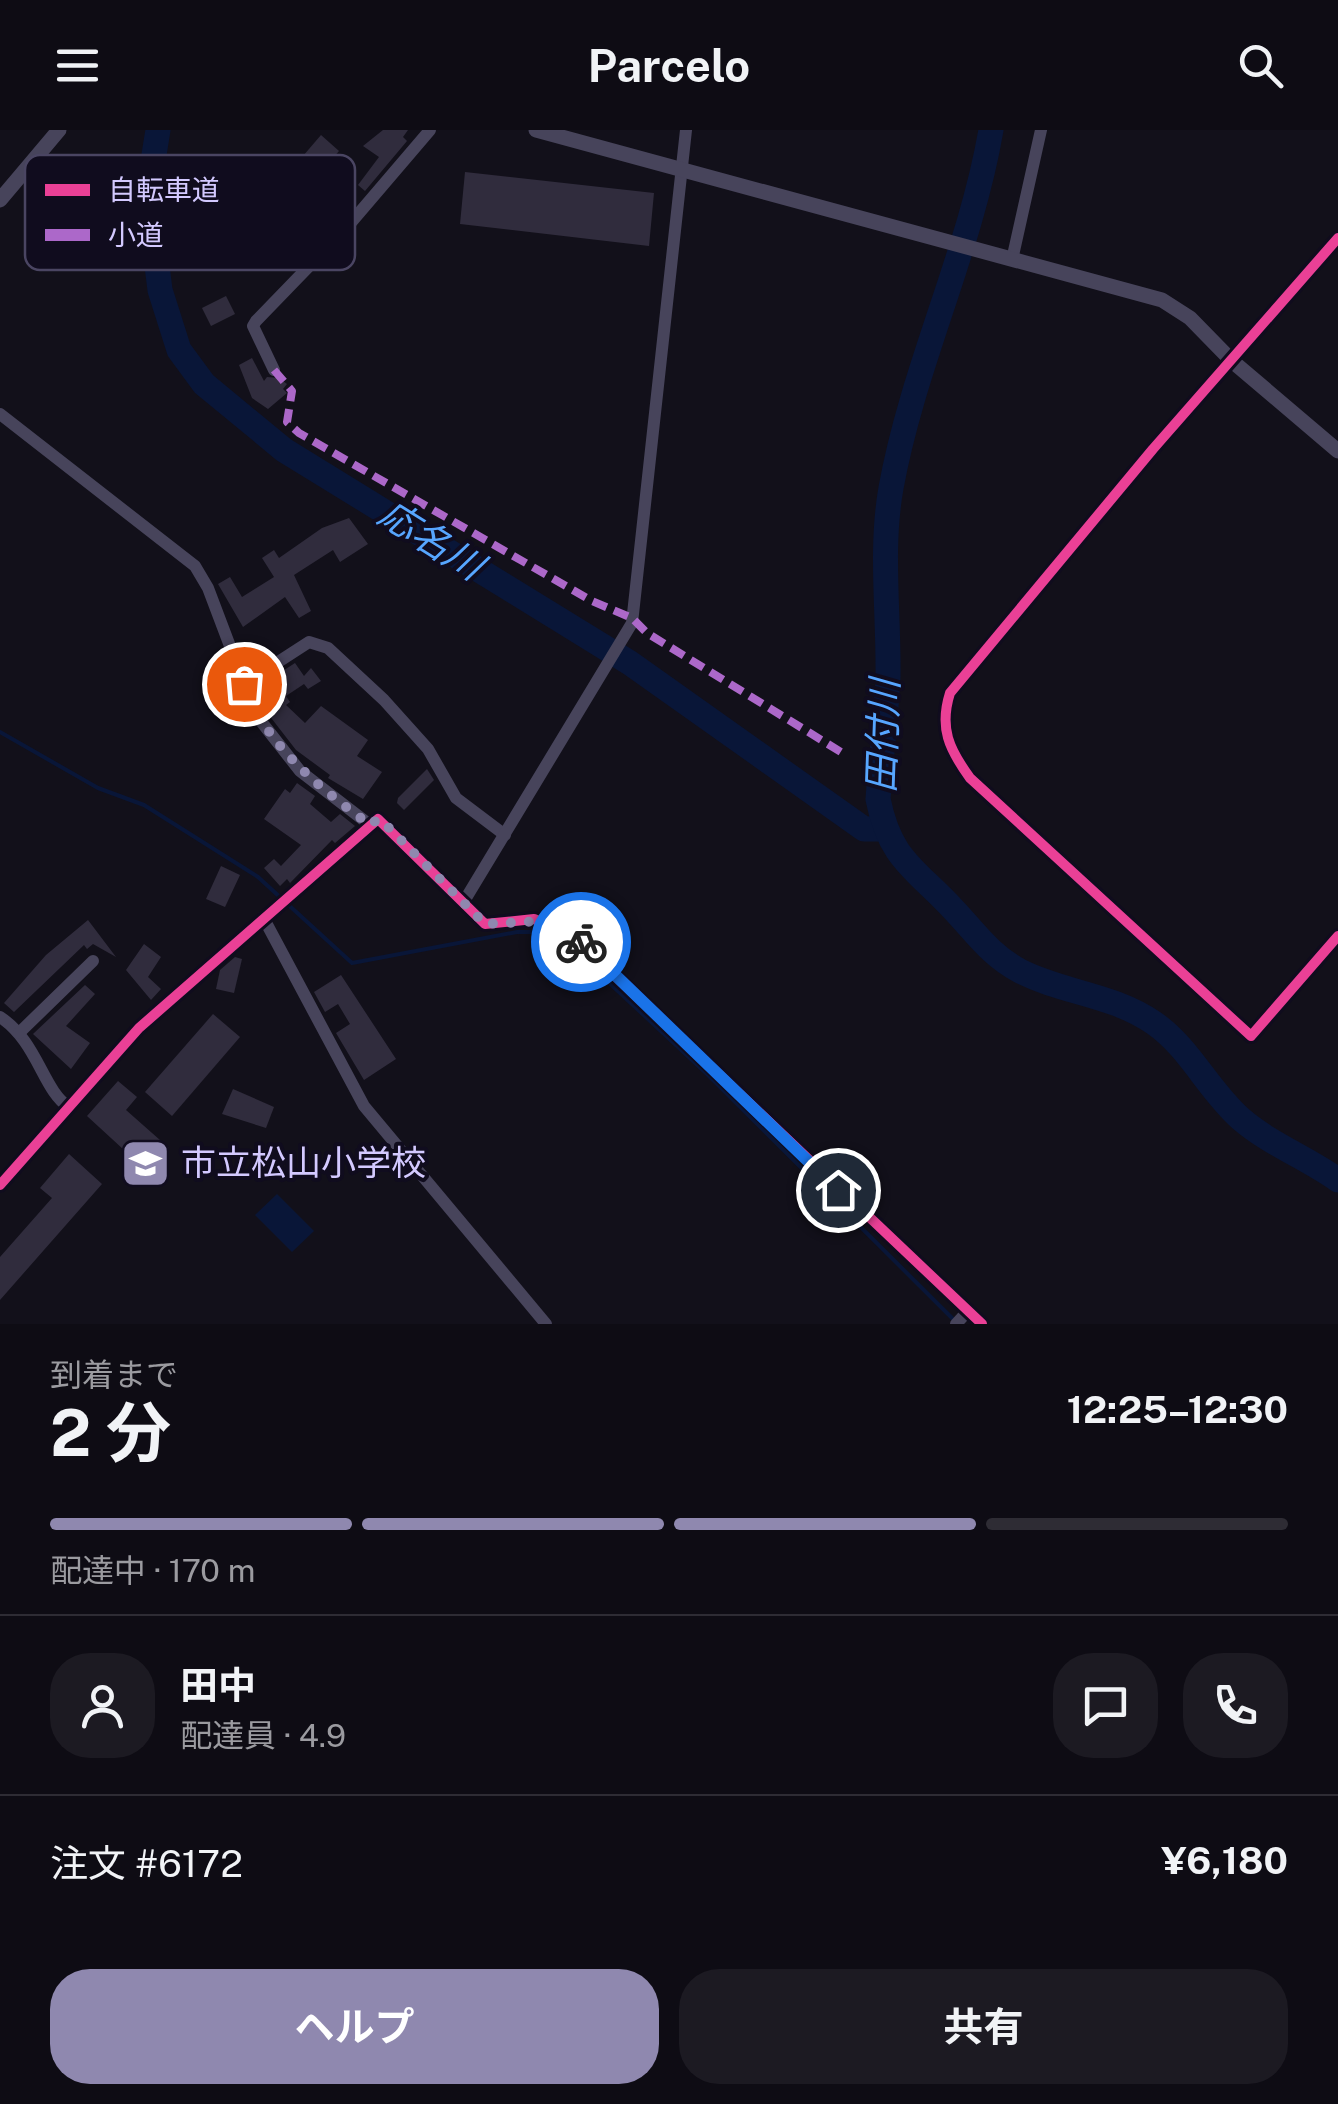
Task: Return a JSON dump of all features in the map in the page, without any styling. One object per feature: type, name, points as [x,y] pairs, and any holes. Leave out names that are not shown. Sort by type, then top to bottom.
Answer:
[{"type":"street","points":[[38,155],[59,130]]},
{"type":"street","points":[[355,218],[430,130]]},
{"type":"street","points":[[536,130],[1162,300],[1190,318],[1232,361],[1338,451]]},
{"type":"street","points":[[463,903],[632,623],[686,130]]},
{"type":"street","points":[[1012,260],[1041,130]]},
{"type":"street","points":[[0,200],[25,170]]},
{"type":"street","points":[[1338,238],[950,694],[943,726],[953,756],[970,778],[1251,1036],[1338,936]]},
{"type":"street","points":[[274,370],[252,326],[305,270]]},
{"type":"street","points":[[0,414],[195,566],[208,588],[256,715],[300,771],[370,825]]},
{"type":"street","points":[[244,684],[310,642],[328,648],[410,726],[456,798],[505,834]]},
{"type":"street","points":[[0,1184],[139,1028],[378,819],[485,924],[534,920],[571,934],[982,1324]]},
{"type":"street","points":[[263,918],[364,1106],[546,1324]]},
{"type":"street","points":[[20,1033],[93,961]]},
{"type":"street","points":[[0,1017],[20,1033],[40,1059],[60,1102],[69,1108]]},
{"type":"street","points":[[956,1324],[966,1312]]},
{"type":"water","points":[[277,1194],[314,1231],[292,1252],[255,1215]]},
{"type":"building","points":[[383,130],[408,130],[403,137],[407,141],[365,191],[358,185],[379,157],[363,146]]},
{"type":"building","points":[[321,135],[339,151],[336,155],[304,155]]},
{"type":"building","points":[[465,172],[654,193],[649,246],[460,224]]},
{"type":"building","points":[[226,296],[235,314],[211,326],[202,308]]},
{"type":"building","points":[[252,358],[264,381],[267,377],[279,378],[287,384],[283,389],[287,393],[268,409],[252,398],[239,365]]},
{"type":"building","points":[[349,518],[368,544],[340,562],[333,550],[294,575],[311,611],[299,618],[285,597],[243,627],[218,584],[230,577],[242,597],[274,577],[262,558],[274,550],[279,558],[322,528]]},
{"type":"building","points":[[295,663],[304,676],[311,668],[321,681],[308,689],[304,684],[286,696],[290,702],[286,705],[305,723],[321,706],[368,740],[357,756],[382,772],[363,799],[328,778],[330,775],[296,750],[265,710],[270,704],[258,687]]},
{"type":"building","points":[[427,769],[434,780],[404,810],[397,803],[398,798]]},
{"type":"building","points":[[297,783],[315,796],[310,804],[331,822],[340,814],[355,826],[335,843],[332,840],[290,883],[287,879],[280,886],[264,868],[274,859],[281,866],[301,845],[264,819],[285,789],[290,793]]},
{"type":"building","points":[[221,866],[240,875],[225,907],[206,899]]},
{"type":"building","points":[[88,920],[116,957],[93,944],[87,949],[84,945],[14,1012],[4,1003],[46,955]]},
{"type":"building","points":[[144,944],[161,957],[148,977],[161,989],[151,1000],[126,970]]},
{"type":"building","points":[[235,957],[242,959],[234,993],[216,989],[220,970]]},
{"type":"building","points":[[341,975],[396,1059],[364,1080],[336,1033],[350,1024],[338,1004],[325,1012],[314,992]]},
{"type":"building","points":[[85,985],[95,994],[66,1026],[90,1043],[71,1069],[33,1034]]},
{"type":"building","points":[[213,1014],[240,1037],[172,1116],[145,1092]]},
{"type":"building","points":[[118,1081],[137,1097],[126,1110],[169,1148],[148,1172],[87,1116]]},
{"type":"building","points":[[233,1089],[274,1107],[266,1128],[222,1114]]},
{"type":"building","points":[[69,1154],[102,1184],[0,1300],[0,1257],[52,1198],[40,1188]]},
{"type":"waterway","name":"応名川","points":[[154,155],[158,130]]},
{"type":"waterway","name":"田付川","points":[[991,130],[970,220],[913,398],[891,488],[885,558],[888,677],[878,799],[883,820],[906,862],[1000,958],[1036,978],[1121,1006],[1154,1023],[1178,1044],[1241,1119],[1338,1180]]},
{"type":"waterway","name":"応名川","points":[[158,270],[179,350],[204,384],[284,450],[630,663],[864,829],[886,829]]},
{"type":"waterway","points":[[0,732],[98,788],[144,805],[258,877],[352,963],[517,932],[544,932],[562,939],[707,1074],[953,1319]]},
{"type":"marked path","points":[[274,370],[292,391],[287,422],[299,433],[592,601],[632,618],[647,633],[841,752]]},
{"type":"cycle path","points":[[1338,238],[1153,449],[950,693],[946,717],[948,738],[970,778],[1251,1036],[1338,936]]},
{"type":"cycle path","points":[[0,1185],[139,1028],[378,819],[485,924],[534,919],[571,934],[982,1324]]},
{"type":"way so far","points":[[244,684],[256,715],[300,771],[370,825],[378,819],[383,822],[485,924],[545,921],[562,927],[581,942]]},
{"type":"place","name":"市立松山小学校","points":[[146,1163]]},
{"type":"route","points":[[581,942],[838,1190]]}]
